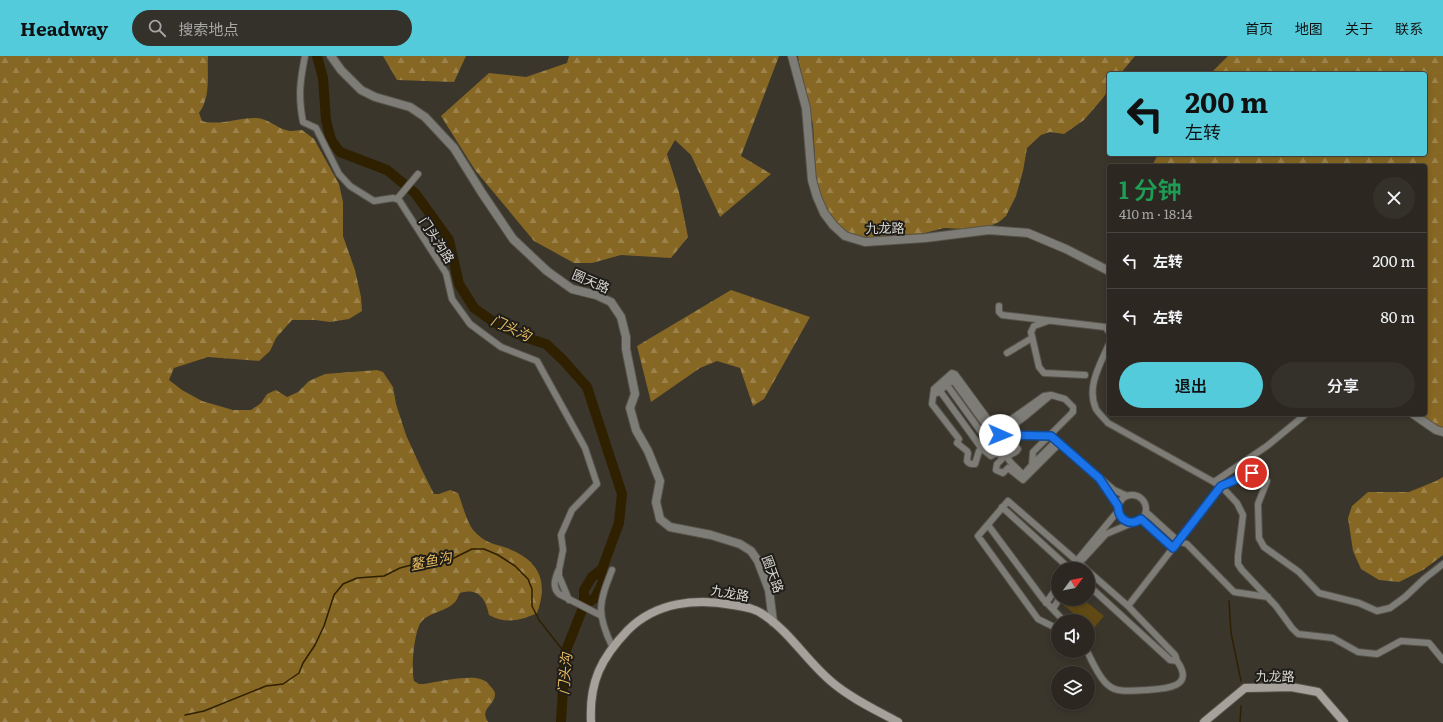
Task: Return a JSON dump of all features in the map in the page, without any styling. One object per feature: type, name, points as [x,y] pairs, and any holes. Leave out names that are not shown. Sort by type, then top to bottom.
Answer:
[{"type":"main road","name":"九龙路","points":[[591,722],[592,689],[601,665],[612,646],[634,624],[656,611],[684,602],[701,601],[750,608],[763,614],[784,631],[832,683],[859,701],[898,722]]},
{"type":"main road","name":"九龙路","points":[[1204,722],[1245,688],[1291,687],[1318,692],[1344,722]]},
{"type":"street","points":[[305,56],[301,74],[299,101],[303,122],[316,128],[339,174],[350,186],[374,201],[393,198],[397,200],[418,174]]},
{"type":"street","name":"圈天路","points":[[331,56],[341,70],[361,90],[375,97],[410,107],[425,117],[454,148],[513,239],[547,271],[572,289],[611,302],[621,317],[626,337],[626,349],[635,394],[630,408],[636,430],[648,451],[660,481],[656,502],[660,519],[670,527],[711,535],[740,544],[751,551],[758,561],[769,590],[773,622]]},
{"type":"street","name":"九龙路","points":[[792,56],[806,108],[812,180],[817,197],[824,213],[833,225],[845,236],[864,242],[924,238],[989,230],[1028,233],[1066,248],[1107,269]]},
{"type":"street","name":"门头沟路","points":[[397,200],[399,200],[446,273],[452,300],[470,324],[501,347],[537,360],[584,448],[597,484],[572,510],[563,529],[561,535],[563,550],[559,576],[569,600],[600,615]]},
{"type":"street","points":[[999,306],[999,312],[1002,315],[1105,327],[1107,330]]},
{"type":"street","points":[[1049,321],[1034,326],[1031,332],[1039,367],[1044,373],[1085,375]]},
{"type":"street","points":[[1007,353],[1032,338]]},
{"type":"street","points":[[1107,349],[1094,379],[1092,393],[1097,410],[1108,424],[1221,486],[1237,503],[1243,515],[1238,564],[1268,597],[1298,634],[1333,638],[1358,652],[1377,654],[1401,641],[1429,643],[1443,660]]},
{"type":"street","points":[[933,396],[947,385],[952,378],[952,373],[955,374],[997,435],[1017,446],[1017,451],[1007,457],[1022,474],[1025,473],[1057,443]]},
{"type":"street","points":[[952,378],[934,389],[932,404],[958,439],[957,443],[967,451],[967,461],[969,464],[975,464],[979,451],[997,435],[1027,415],[1051,395],[1066,399],[1073,407],[1073,412],[1051,436],[1033,452],[1032,465]]},
{"type":"street","points":[[947,385],[989,443]]},
{"type":"street","points":[[940,391],[982,449],[991,456],[995,453],[998,453],[1001,456],[1002,459],[997,464],[996,470],[1003,473],[1008,468],[1023,480],[1057,443]]},
{"type":"street","points":[[1214,482],[1267,446],[1304,416]]},
{"type":"street","points":[[1416,416],[1436,430],[1443,432]]},
{"type":"street","points":[[997,435],[1051,436],[1057,443],[1114,490],[1127,496]]},
{"type":"street","points":[[1128,606],[1221,486],[1252,473],[1263,474],[1267,481],[1258,504],[1259,538],[1264,547],[1299,572],[1318,593],[1358,603],[1377,611],[1384,610],[1390,608],[1405,597],[1443,564]]},
{"type":"street","points":[[1099,478],[1118,508],[1122,519],[1126,522],[1133,522]]},
{"type":"street","points":[[1146,512],[1141,519],[1106,534],[1081,558],[1118,508],[1123,498],[1131,495],[1140,497],[1145,504],[1146,512],[1178,541],[1187,544],[1234,592],[1268,597]]},
{"type":"street","points":[[1051,625],[1038,619],[978,536],[1008,501],[1078,562]]},
{"type":"street","points":[[1002,507],[1062,562]]},
{"type":"street","points":[[1141,519],[1173,548]]},
{"type":"street","points":[[988,525],[1046,602],[1057,614]]},
{"type":"street","points":[[612,570],[602,595],[600,615],[612,646]]},
{"type":"street","points":[[1091,658],[1108,686],[1120,691],[1170,688],[1179,683],[1183,675],[1182,669],[1177,662],[1175,655],[1128,606],[1095,577]]},
{"type":"street","points":[[1095,591],[1170,660],[1177,662]]},
{"type":"street","points":[[1046,602],[1051,595]]},
{"type":"green space","points":[[0,56],[208,56],[207,93],[203,107],[199,113],[202,121],[223,122],[257,118],[265,120],[288,131],[302,130],[314,139],[339,184],[343,202],[343,236],[355,270],[361,297],[362,311],[349,319],[330,322],[315,320],[292,320],[276,338],[270,351],[259,361],[208,357],[174,368],[169,380],[182,390],[202,401],[233,410],[251,410],[261,403],[267,394],[276,390],[287,397],[298,392],[309,381],[325,374],[377,370],[383,372],[393,387],[396,404],[406,435],[434,494],[439,494],[450,490],[458,493],[468,521],[474,530],[488,542],[507,548],[527,559],[534,565],[541,582],[542,591],[537,613],[531,616],[519,620],[501,620],[495,618],[489,615],[486,604],[480,596],[476,593],[466,592],[460,593],[456,601],[450,606],[425,618],[419,625],[414,650],[414,681],[419,684],[424,684],[454,679],[478,678],[485,681],[495,694],[493,701],[485,713],[488,722],[0,722]]},
{"type":"green space","points":[[383,56],[466,56],[454,82],[397,80]]},
{"type":"green space","points":[[569,56],[779,56],[741,156],[771,174],[720,217],[691,155],[675,140],[667,154],[679,192],[688,237],[671,258],[621,255],[592,263],[574,263],[534,241],[475,170],[441,116],[489,73],[526,77],[567,63]]},
{"type":"green space","points":[[798,56],[1135,56],[1122,72],[1107,72],[1107,92],[1084,120],[1064,134],[1050,132],[1041,135],[1027,148],[1023,171],[1016,196],[1006,216],[999,222],[981,230],[944,228],[921,234],[874,241],[838,233],[817,192],[813,124],[804,89]]},
{"type":"green space","points":[[1228,56],[1443,56],[1443,433],[1421,416],[1427,416],[1427,164],[1153,164],[1157,156],[1427,156],[1427,72],[1212,72]]},
{"type":"green space","points":[[731,290],[810,317],[764,399],[753,406],[740,368],[717,361],[700,368],[651,402],[637,346]]},
{"type":"green space","points":[[1443,477],[1443,555],[1423,570],[1399,582],[1379,580],[1361,569],[1353,551],[1348,518],[1352,506],[1368,492],[1409,492]]},
{"type":"shaded area","points":[[1065,606],[1092,606],[1104,616],[1095,627],[1095,614],[1074,614]]},
{"type":"waterway","name":"门头沟","points":[[317,56],[323,78],[326,120],[331,140],[340,152],[387,170],[415,193],[449,240],[459,284],[474,308],[495,323],[527,338],[546,344],[563,360],[587,387],[622,494],[619,523],[602,569],[592,577],[584,590],[584,605],[565,653],[561,722]]},
{"type":"waterway","name":"鳌鱼沟","points":[[185,715],[204,711],[266,686],[283,684],[299,673],[324,626],[334,595],[343,584],[357,578],[384,576],[400,568],[426,561],[450,560],[472,549],[484,549],[498,555],[515,566],[528,579],[532,589],[532,606],[539,620],[565,653]]},
{"type":"waterway","name":"门头沟","points":[[584,605],[595,598],[603,582],[602,569]]},
{"type":"waterway","points":[[1229,601],[1231,633],[1241,681]]},
{"type":"waterway","points":[[1240,722],[1241,706]]},
{"type":"route","points":[[1000,435],[1051,436],[1099,478],[1118,506],[1122,519],[1131,523],[1141,519],[1173,548],[1221,486],[1252,473]]}]
